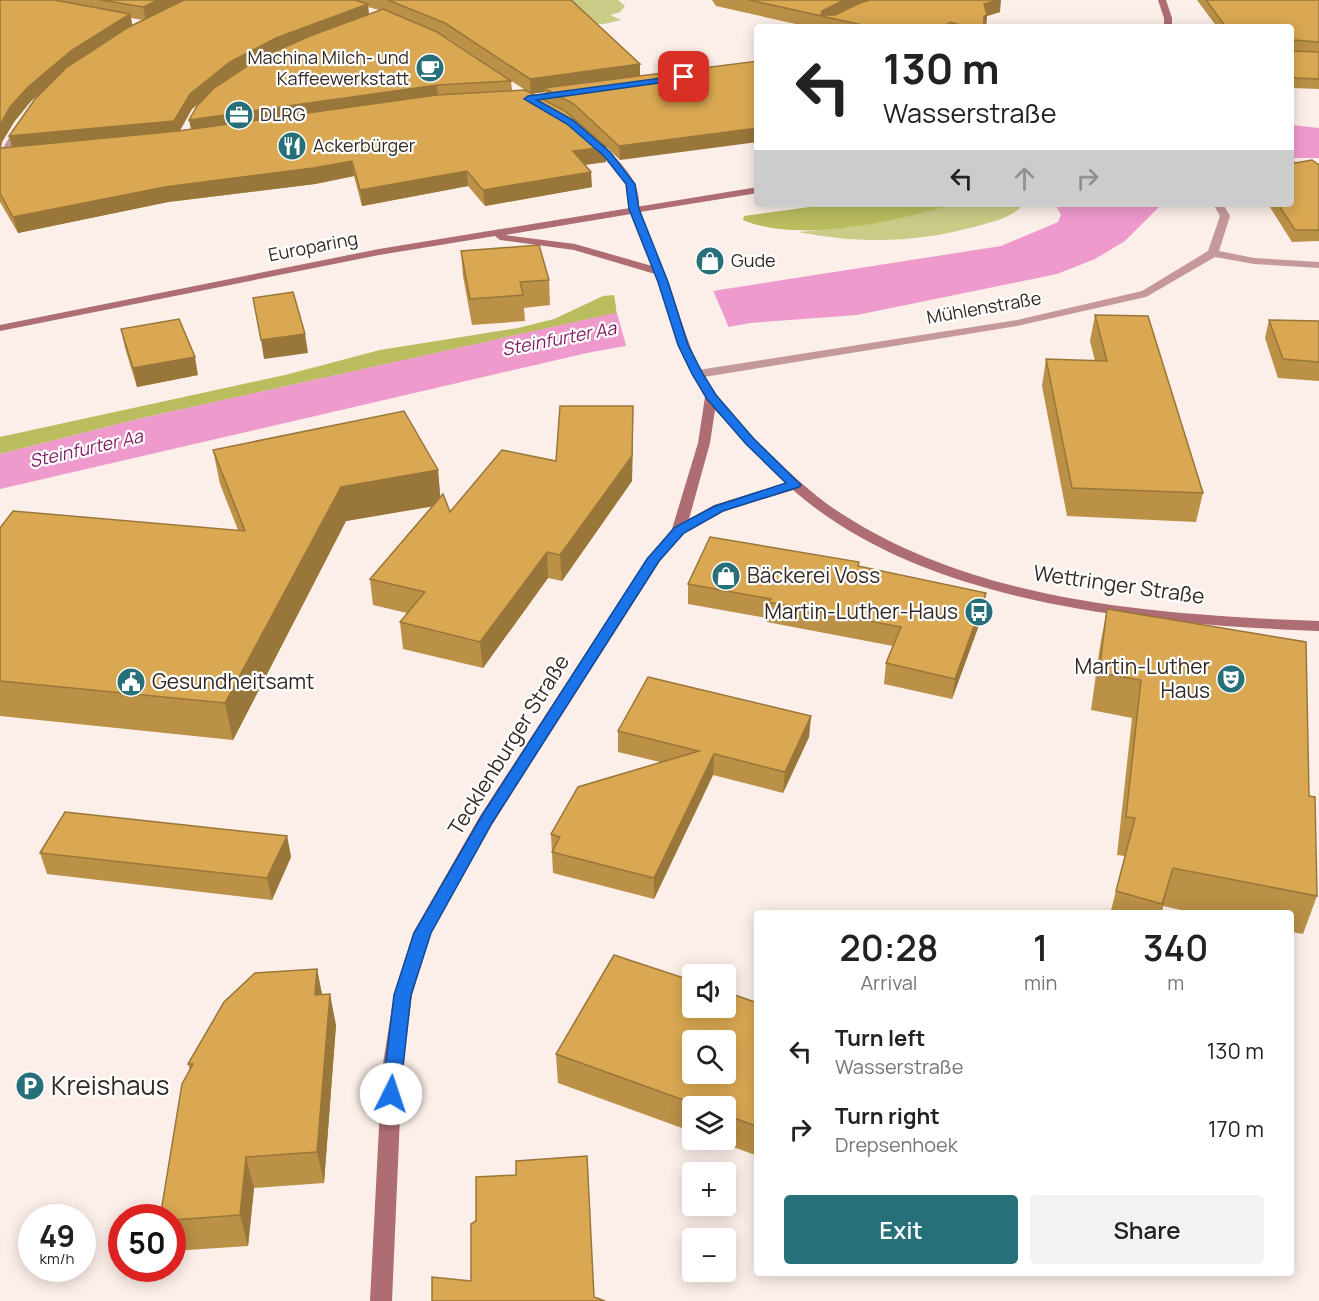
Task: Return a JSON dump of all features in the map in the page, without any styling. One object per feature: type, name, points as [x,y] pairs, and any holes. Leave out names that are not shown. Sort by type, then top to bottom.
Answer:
[{"type":"main road","points":[[1162,0],[1168,24]]},
{"type":"main road","points":[[634,209],[754,191]]},
{"type":"main road","name":"Europaring","points":[[0,328],[379,252],[634,209]]},
{"type":"main road","name":"Wettringer Straße","points":[[634,209],[661,277],[683,345],[711,397],[750,442],[795,485],[844,522],[910,557],[987,584],[1072,604],[1159,616],[1251,624],[1319,626]]},
{"type":"main road","points":[[479,235],[575,247],[661,277]]},
{"type":"main road","points":[[679,530],[704,443],[711,397]]},
{"type":"main road","name":"Tecklenburger Straße","points":[[381,1301],[392,1070],[403,995],[422,933],[486,820],[654,559],[679,530],[719,508],[795,485]]},
{"type":"street","points":[[1,160],[29,115]]},
{"type":"street","points":[[585,135],[607,154],[631,184],[634,209]]},
{"type":"street","points":[[1,160],[14,157]]},
{"type":"street","points":[[1220,207],[1224,216],[1213,253],[1254,261],[1319,264]]},
{"type":"street","name":"Mühlenstraße","points":[[698,374],[1017,323],[1146,294],[1213,253]]},
{"type":"green space","points":[[566,0],[618,0],[625,6],[620,12],[610,15],[621,20],[604,24],[578,23]]},
{"type":"green space","points":[[809,207],[943,207],[877,223],[819,230],[766,227],[743,220],[744,216]]},
{"type":"green space","points":[[941,207],[1021,207],[1009,216],[996,221],[955,232],[910,239],[844,239],[798,232],[852,227]]},
{"type":"green space","points":[[614,295],[617,313],[138,419],[0,454],[0,437],[285,375],[380,350],[518,328],[554,319],[603,296]]},
{"type":"water","points":[[1294,125],[1319,128],[1319,158],[1294,158]]},
{"type":"water","name":"Steinfurter Aa","points":[[1057,207],[1159,207],[1125,241],[1095,259],[1057,274],[857,315],[750,323],[587,353],[0,489],[0,454],[138,419],[719,290],[1001,246],[1058,222],[1061,215]]},
{"type":"pier","points":[[712,288],[729,328],[627,349],[616,310]]},
{"type":"building","points":[[0,0],[54,0],[130,14],[72,50],[28,87],[10,107],[0,125]]},
{"type":"building","points":[[101,0],[158,0],[143,7]]},
{"type":"building","points":[[184,0],[355,0],[368,4],[276,38],[230,62],[190,94],[174,121],[9,136],[35,99],[67,67],[127,28]]},
{"type":"building","points":[[388,0],[571,0],[640,64],[530,79],[445,23]]},
{"type":"building","points":[[749,0],[844,0],[822,11],[821,15],[835,15],[870,0],[998,0],[984,4],[987,15],[984,16],[984,24],[950,22],[948,24],[857,24]]},
{"type":"building","points":[[1206,0],[1319,0],[1319,42],[1294,40],[1294,24],[1224,24]]},
{"type":"building","points":[[383,9],[437,32],[511,81],[437,85],[189,120],[197,106],[214,88],[258,59],[310,36]]},
{"type":"building","points":[[1294,51],[1319,52],[1319,79],[1294,78]]},
{"type":"building","points":[[754,62],[754,129],[619,146],[574,104],[544,88]]},
{"type":"building","points":[[525,90],[565,111],[606,147],[573,151],[591,172],[483,190],[467,171],[360,190],[352,161],[165,187],[13,217],[0,193],[0,149],[2,148],[178,131],[437,95]]},
{"type":"building","points":[[1312,160],[1319,165],[1319,230],[1295,230],[1280,207],[1294,207],[1294,162]]},
{"type":"building","points":[[539,245],[549,280],[520,282],[523,295],[470,299],[461,251]]},
{"type":"building","points":[[293,292],[305,334],[261,340],[253,298]]},
{"type":"building","points":[[1095,315],[1148,316],[1203,493],[1072,488],[1046,359],[1107,361]]},
{"type":"building","points":[[179,319],[195,357],[133,368],[121,329]]},
{"type":"building","points":[[1269,320],[1319,321],[1319,362],[1283,359]]},
{"type":"building","points":[[560,406],[633,406],[632,456],[560,555],[547,552],[480,642],[400,622],[425,592],[370,579],[443,494],[450,512],[502,450],[556,461]]},
{"type":"building","points":[[404,411],[438,470],[341,487],[225,703],[0,681],[0,528],[13,511],[245,531],[213,450]]},
{"type":"building","points":[[710,537],[859,562],[858,566],[986,593],[955,679],[886,663],[901,627],[768,602],[771,599],[688,584]]},
{"type":"building","points":[[1107,609],[1306,642],[1309,796],[1315,797],[1317,896],[1173,868],[1162,904],[1116,891],[1135,818],[1126,817],[1141,680],[1099,673]]},
{"type":"building","points":[[648,677],[811,716],[785,772],[714,754],[654,878],[552,852],[560,837],[551,834],[578,787],[699,751],[618,731]]},
{"type":"building","points":[[65,812],[287,836],[267,878],[40,853]]},
{"type":"building","points":[[614,955],[682,977],[682,1018],[736,1018],[736,995],[754,1002],[754,1126],[736,1119],[736,1096],[682,1096],[682,1099],[556,1054]]},
{"type":"building","points":[[317,969],[315,995],[330,994],[317,1152],[246,1157],[240,1215],[186,1219],[186,1204],[162,1204],[182,1084],[193,1064],[188,1064],[224,1002],[255,973]]},
{"type":"building","points":[[587,1156],[594,1297],[605,1301],[432,1301],[432,1277],[471,1281],[471,1224],[476,1221],[476,1177],[516,1175],[516,1161]]},
{"type":"place","name":"Machina Milch- und Kaffeewerkstatt","points":[[430,68]]},
{"type":"place","name":"DLRG","points":[[239,115]]},
{"type":"place","name":"Ackerbürger","points":[[292,146]]},
{"type":"place","name":"Gude","points":[[710,261]]},
{"type":"place","name":"Bäckerei Voss","points":[[726,576]]},
{"type":"place","name":"Martin-Luther-Haus","points":[[979,612]]},
{"type":"place","name":"Martin-Luther Haus","points":[[1231,679]]},
{"type":"place","name":"Gesundheitsamt","points":[[131,682]]},
{"type":"place","name":"Kreishaus","points":[[30,1086]]},
{"type":"route","points":[[391,1094],[392,1070],[403,995],[422,933],[486,820],[654,559],[679,530],[719,508],[752,500],[795,485],[750,442],[711,397],[698,374],[683,345],[663,282],[634,209],[631,184],[607,154],[570,122],[528,99],[684,77]]}]
